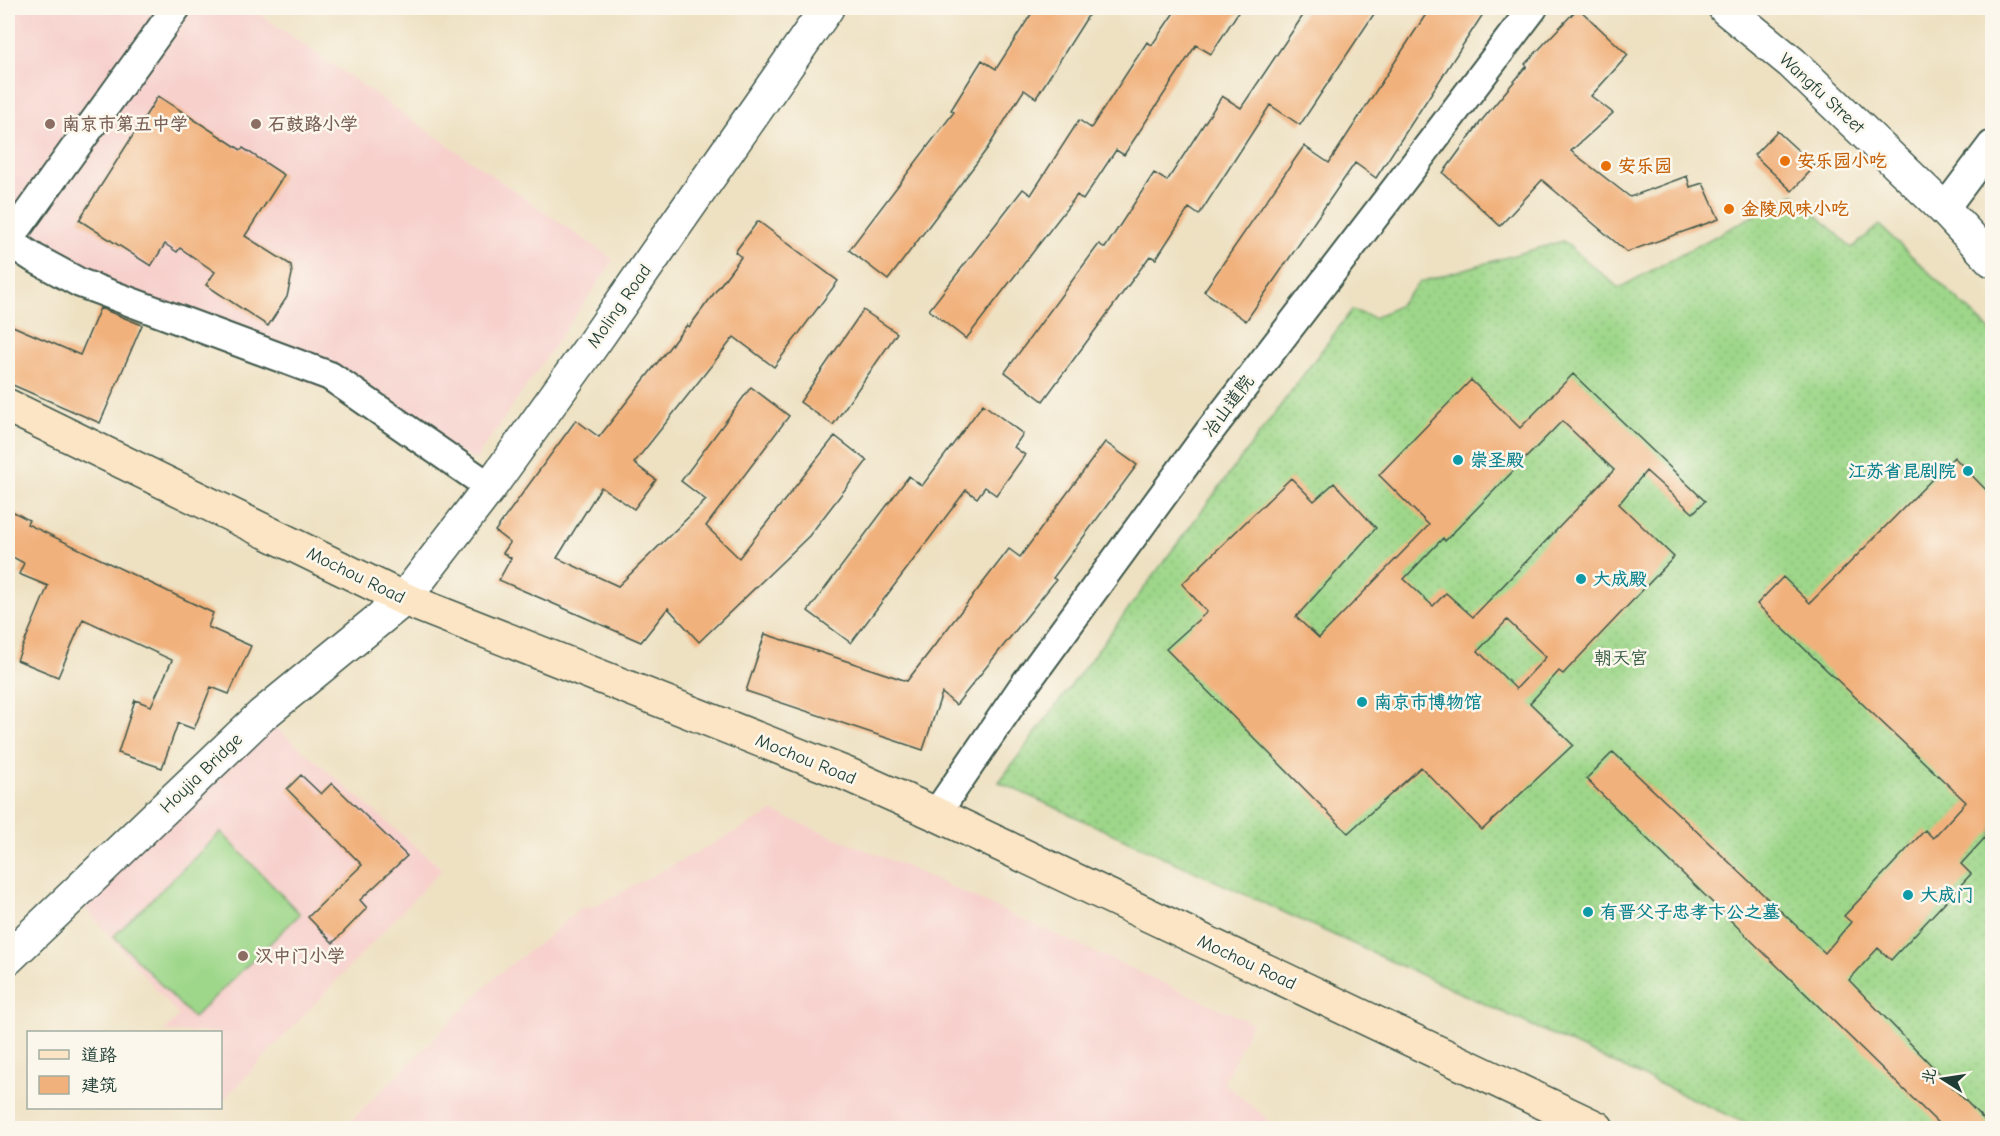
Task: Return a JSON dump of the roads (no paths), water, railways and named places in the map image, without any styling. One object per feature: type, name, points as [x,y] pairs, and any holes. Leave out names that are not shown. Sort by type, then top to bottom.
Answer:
[{"type":"main road","name":"Mochou Road","points":[[8,406],[404,598],[838,771],[936,814],[1597,1128]]},
{"type":"street","points":[[176,8],[8,241],[80,283],[330,376],[490,487]]},
{"type":"street","name":"Moling Road","points":[[404,598],[490,487],[597,339],[827,8]]},
{"type":"street","name":"冶山道院","points":[[936,814],[1022,688],[1209,432],[1533,8]]},
{"type":"street","name":"Wangfu Street","points":[[1725,8],[1792,63],[1944,209],[1992,260]]},
{"type":"street","points":[[1944,209],[1992,145]]},
{"type":"street","name":"Houjia Bridge","points":[[8,958],[262,715],[404,598]]},
{"type":"place","name":"南京市第五中学","points":[[50,124]]},
{"type":"place","name":"石鼓路小学","points":[[256,124]]},
{"type":"place","name":"安乐园小吃","points":[[1785,161]]},
{"type":"place","name":"安乐园","points":[[1606,166]]},
{"type":"place","name":"金陵风味小吃","points":[[1729,209]]},
{"type":"place","name":"崇圣殿","points":[[1458,460]]},
{"type":"place","name":"江苏省昆剧院","points":[[1968,471]]},
{"type":"place","name":"大成殿","points":[[1581,579]]},
{"type":"place","name":"南京市博物馆","points":[[1362,702]]},
{"type":"place","name":"大成门","points":[[1908,895]]},
{"type":"place","name":"有晋父子忠孝卞公之墓","points":[[1588,912]]},
{"type":"place","name":"汉中门小学","points":[[243,956]]},
{"type":"park label","name":"朝天宫","points":[[1621,658]]}]
